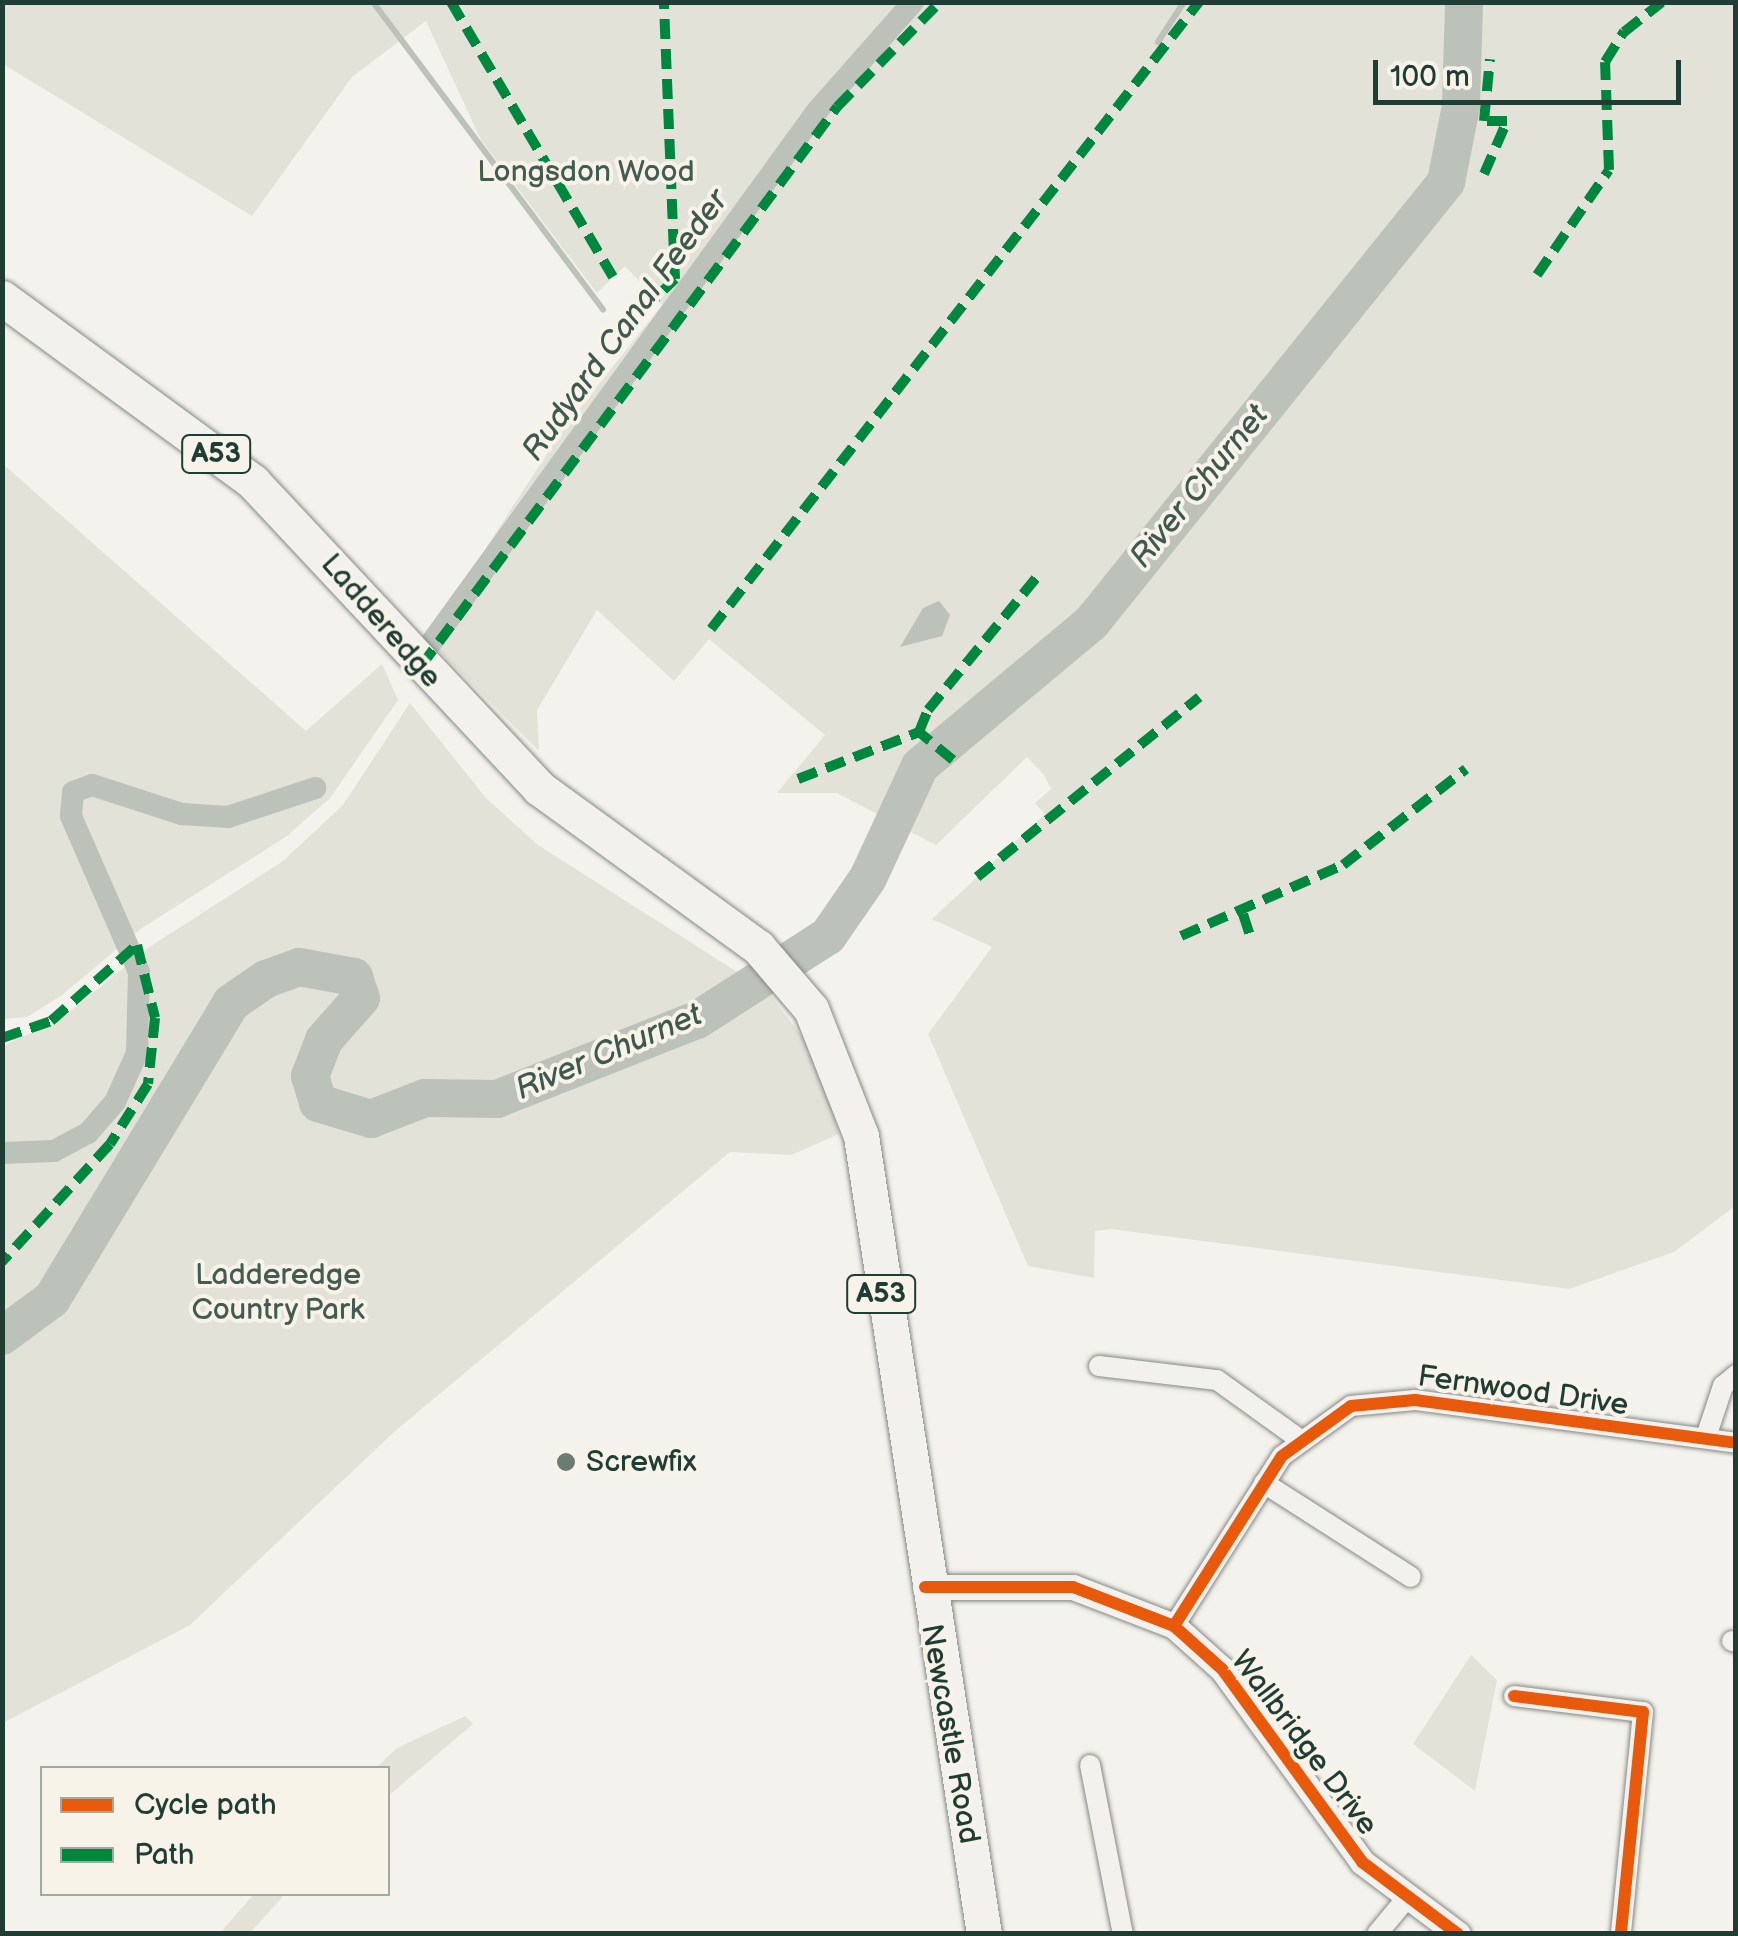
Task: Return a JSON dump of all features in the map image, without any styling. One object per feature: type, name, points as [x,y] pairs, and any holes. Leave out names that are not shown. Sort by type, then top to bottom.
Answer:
[{"type":"highway","name":"Ladderedge","points":[[2,298],[253,482],[539,788],[758,947],[811,1009]]},
{"type":"highway","name":"Newcastle Road","points":[[811,1009],[860,1136],[925,1587],[984,1934]]},
{"type":"street","points":[[1099,1366],[1217,1380],[1299,1439]]},
{"type":"street","points":[[1706,1437],[1722,1386],[1736,1375]]},
{"type":"street","name":"Fernwood Drive","points":[[1174,1626],[1264,1483],[1299,1439],[1351,1406],[1383,1398],[1736,1442]]},
{"type":"street","points":[[1264,1483],[1410,1578]]},
{"type":"street","name":"Wallbridge Drive","points":[[925,1587],[1073,1587],[1174,1626],[1222,1670],[1331,1827],[1407,1898],[1458,1934]]},
{"type":"street","points":[[1514,1696],[1643,1712],[1621,1934]]},
{"type":"street","points":[[1090,1765],[1123,1934]]},
{"type":"street","points":[[1377,1934],[1407,1898]]},
{"type":"green space","name":"Longsdon Wood","points":[[2,3],[1735,3],[1735,1206],[1674,1252],[1569,1289],[1111,1229],[1095,1231],[1094,1278],[1028,1266],[928,1034],[992,947],[932,919],[1045,814],[1035,803],[1051,789],[1044,775],[1027,757],[936,845],[837,793],[777,793],[825,735],[709,639],[674,681],[597,610],[537,710],[539,751],[427,639],[563,429],[662,305],[625,266],[597,293],[481,140],[426,21],[352,77],[252,216],[3,64]]},
{"type":"green space","points":[[3,464],[306,731],[382,664],[398,700],[330,798],[287,836],[142,928],[62,995],[27,1017],[3,1019]]},
{"type":"green space","name":"Ladderedge Country Park","points":[[410,703],[486,798],[538,845],[767,991],[816,1055],[839,1134],[791,1155],[730,1152],[394,1432],[190,1625],[3,1723],[3,1046],[61,1019],[148,948],[283,861],[343,805]]},
{"type":"green space","points":[[1471,1655],[1497,1680],[1475,1791],[1413,1744]]},
{"type":"green space","points":[[465,1716],[473,1724],[390,1794],[390,1766],[378,1766],[397,1748]]},
{"type":"green space","points":[[252,1896],[283,1896],[250,1933],[220,1933]]},
{"type":"shaded area","points":[[939,601],[950,615],[942,636],[900,647],[923,608]]},
{"type":"waterway","points":[[373,2],[603,309]]},
{"type":"waterway","name":"Rudyard Canal Feeder","points":[[431,643],[817,111],[913,2]]},
{"type":"waterway","points":[[1158,42],[1184,2]]},
{"type":"waterway","name":"River Churnet","points":[[2,1336],[52,1299],[231,1003],[266,979],[299,967],[354,977],[361,998],[324,1040],[310,1076],[318,1103],[371,1119],[425,1098],[497,1099],[697,1020],[828,936],[868,878],[920,766],[1092,622],[1446,182],[1461,106],[1464,2]]},
{"type":"waterway","name":"Rudyard Canal Feeder","points":[[2,1153],[54,1151],[88,1133],[115,1102],[137,1053],[139,972],[71,816],[73,792],[92,785],[182,814],[228,817],[315,788]]},
{"type":"marked path","points":[[451,2],[613,277]]},
{"type":"marked path","points":[[642,311],[675,279],[664,2]]},
{"type":"marked path","points":[[421,666],[837,107],[940,2]]},
{"type":"marked path","points":[[711,629],[1199,2]]},
{"type":"marked path","points":[[1537,275],[1609,170],[1605,62],[1624,32],[1662,2]]},
{"type":"marked path","points":[[1484,174],[1507,121],[1484,121],[1490,59]]},
{"type":"marked path","points":[[953,760],[919,732],[928,710],[1041,572]]},
{"type":"marked path","points":[[977,877],[1199,697]]},
{"type":"marked path","points":[[798,779],[919,732]]},
{"type":"marked path","points":[[1181,936],[1343,865],[1466,769]]},
{"type":"marked path","points":[[1243,914],[1251,939]]},
{"type":"marked path","points":[[2,1038],[51,1021],[137,945],[155,1018],[148,1084],[110,1144],[2,1262]]},
{"type":"cycle path","points":[[1174,1626],[1282,1456],[1351,1406],[1415,1400],[1736,1443]]},
{"type":"cycle path","points":[[925,1587],[1073,1587],[1174,1626],[1222,1669],[1362,1862],[1458,1934]]},
{"type":"cycle path","points":[[1514,1696],[1643,1712],[1621,1934]]},
{"type":"place","name":"Screwfix","points":[[566,1462]]}]
